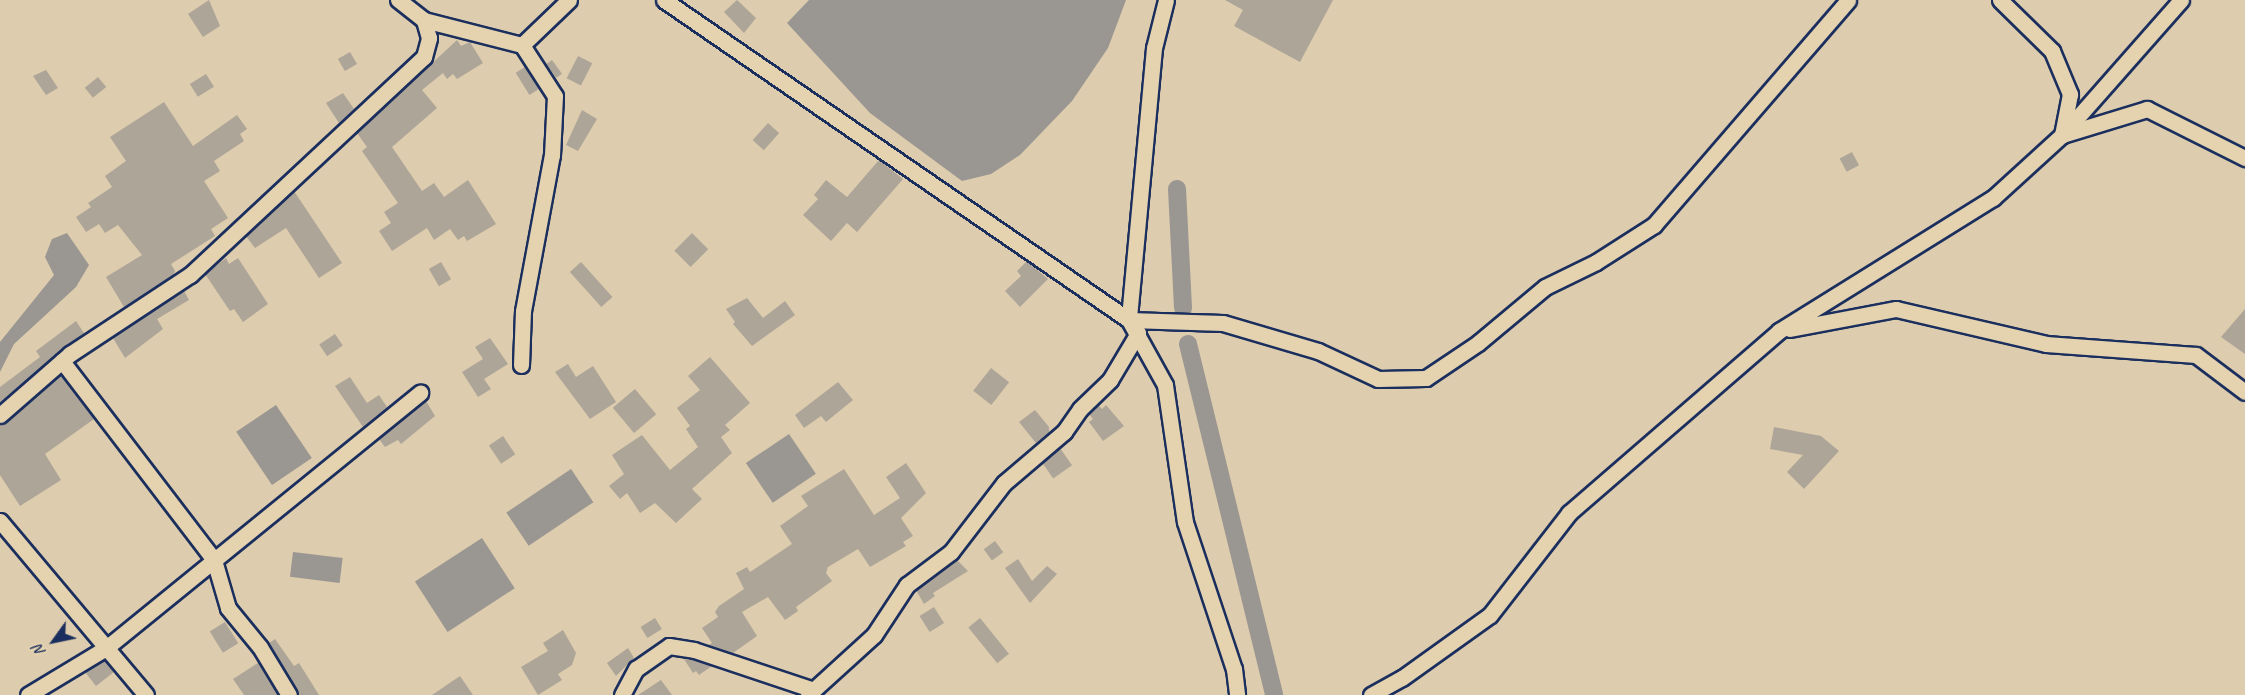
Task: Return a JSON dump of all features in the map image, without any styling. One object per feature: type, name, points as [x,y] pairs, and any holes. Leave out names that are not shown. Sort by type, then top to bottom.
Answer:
[{"type":"street","points":[[398,0],[424,20],[522,45],[555,96],[552,155],[523,311],[522,365]]},
{"type":"street","points":[[522,45],[569,0]]},
{"type":"street","points":[[664,0],[1134,327],[1165,385],[1185,522],[1234,669],[1237,695]]},
{"type":"street","points":[[622,695],[636,669],[669,646],[694,650],[811,692],[874,635],[908,585],[951,552],[1004,483],[1064,432],[1080,409],[1110,380],[1134,327],[1154,48],[1166,0]]},
{"type":"street","points":[[1134,327],[1223,322],[1318,351],[1378,379],[1426,378],[1478,343],[1545,287],[1654,225],[1848,0]]},
{"type":"street","points":[[2000,0],[2052,51],[2070,94],[2062,135]]},
{"type":"street","points":[[1371,695],[1402,678],[1490,615],[1569,513],[1779,331],[1993,198],[2062,135],[2181,0]]},
{"type":"street","points":[[0,416],[62,361],[190,275],[336,136],[424,57],[429,38],[424,20]]},
{"type":"street","points":[[2062,135],[2147,110],[2245,158]]},
{"type":"street","points":[[1779,331],[1896,309],[2046,344],[2196,355],[2245,392]]},
{"type":"street","points":[[62,361],[214,560],[228,608],[289,695]]},
{"type":"street","points":[[28,695],[106,648],[420,393]]},
{"type":"street","points":[[0,521],[146,695]]},
{"type":"shaded area","points":[[809,0],[1126,0],[1108,48],[1072,101],[1020,155],[991,174],[962,181],[870,113],[787,23]]},
{"type":"shaded area","points":[[67,233],[89,265],[76,287],[14,344],[0,372],[0,342],[54,275],[45,257],[52,239]]},
{"type":"shaded area","points":[[276,405],[312,458],[272,485],[236,432]]},
{"type":"shaded area","points":[[789,434],[816,474],[773,503],[746,463]]},
{"type":"shaded area","points":[[571,469],[593,502],[529,546],[506,513]]},
{"type":"shaded area","points":[[482,538],[515,588],[448,632],[415,582]]},
{"type":"shaded area","points":[[293,552],[343,558],[340,583],[290,577]]},
{"type":"building","points":[[209,0],[220,26],[203,37],[188,14]]},
{"type":"building","points":[[737,0],[756,18],[744,33],[724,12]]},
{"type":"building","points":[[1225,0],[1333,0],[1300,62],[1234,26],[1243,10]]},
{"type":"building","points":[[457,40],[461,46],[470,42],[483,63],[457,79],[453,74],[447,79],[443,73],[422,90],[437,108],[392,147],[422,191],[434,183],[444,197],[468,180],[496,224],[467,241],[464,236],[458,240],[450,229],[434,240],[427,228],[392,251],[379,231],[391,223],[384,212],[398,203],[362,151],[367,147],[357,133]]},
{"type":"building","points":[[350,52],[357,64],[345,71],[338,59]]},
{"type":"building","points":[[578,56],[592,63],[581,86],[567,78]]},
{"type":"building","points":[[552,60],[562,74],[556,78],[546,64]]},
{"type":"building","points":[[525,67],[539,89],[529,95],[516,73]]},
{"type":"building","points":[[46,70],[58,88],[46,95],[33,76]]},
{"type":"building","points":[[206,74],[214,87],[198,97],[190,84]]},
{"type":"building","points":[[98,77],[106,87],[93,98],[85,88]]},
{"type":"building","points":[[343,93],[354,109],[339,123],[326,103]]},
{"type":"building","points":[[164,102],[193,146],[237,115],[247,129],[240,134],[244,141],[214,161],[220,171],[204,181],[228,218],[211,229],[215,236],[171,264],[175,271],[173,275],[124,307],[106,277],[142,255],[118,225],[105,233],[99,224],[86,232],[76,217],[91,207],[88,203],[112,187],[105,176],[126,161],[110,137]]},
{"type":"building","points":[[582,110],[597,119],[578,151],[566,145]]},
{"type":"building","points":[[768,123],[779,133],[764,150],[753,140]]},
{"type":"building","points":[[1852,152],[1859,165],[1847,172],[1840,159]]},
{"type":"building","points":[[879,160],[903,179],[857,232],[847,223],[831,241],[803,215],[818,199],[814,195],[826,180],[847,197]]},
{"type":"building","points":[[294,191],[342,263],[319,278],[286,228],[255,248],[246,236]]},
{"type":"building","points":[[692,233],[708,249],[691,267],[674,251]]},
{"type":"building","points":[[226,258],[229,264],[238,258],[268,304],[243,322],[234,309],[230,311],[205,274]]},
{"type":"building","points":[[1027,261],[1048,279],[1020,307],[1005,291],[1021,276],[1017,271]]},
{"type":"building","points":[[441,262],[451,279],[439,286],[429,269]]},
{"type":"building","points":[[581,262],[612,297],[601,307],[570,272]]},
{"type":"building","points":[[184,291],[189,300],[157,319],[163,329],[125,358],[113,338]]},
{"type":"building","points":[[747,298],[763,318],[785,301],[795,315],[752,346],[733,324],[735,322],[726,309]]},
{"type":"building","points":[[2245,309],[2245,354],[2221,337]]},
{"type":"building","points":[[76,321],[84,333],[0,402],[0,387],[40,357],[36,351]]},
{"type":"building","points":[[335,334],[343,346],[327,356],[319,345]]},
{"type":"building","points":[[490,338],[508,364],[484,379],[491,389],[478,397],[462,372],[483,359],[475,347]]},
{"type":"building","points":[[710,357],[750,403],[725,425],[730,430],[721,437],[732,453],[692,489],[702,499],[676,523],[655,503],[640,513],[627,493],[620,499],[609,486],[624,474],[612,455],[642,435],[670,470],[698,447],[686,429],[690,426],[677,408],[700,390],[688,376]]},
{"type":"building","points":[[568,364],[576,377],[593,366],[616,402],[590,419],[555,372]]},
{"type":"building","points":[[991,368],[1009,382],[991,405],[973,391]]},
{"type":"building","points":[[61,375],[94,419],[45,454],[61,480],[20,506],[0,475],[0,425]]},
{"type":"building","points":[[350,377],[367,403],[379,395],[387,407],[363,427],[335,386]]},
{"type":"building","points":[[838,382],[853,400],[826,422],[821,416],[804,428],[795,415]]},
{"type":"building","points":[[635,389],[656,414],[634,433],[613,408]]},
{"type":"building","points":[[426,401],[435,416],[401,444],[398,440],[385,447],[379,439]]},
{"type":"building","points":[[1098,405],[1102,409],[1106,405],[1124,426],[1103,441],[1089,422],[1093,419],[1089,414]]},
{"type":"building","points":[[1035,410],[1049,427],[1049,432],[1036,443],[1019,422]]},
{"type":"building","points":[[1774,427],[1821,436],[1839,451],[1804,489],[1787,472],[1803,455],[1770,449]]},
{"type":"building","points":[[503,436],[515,454],[501,464],[489,446]]},
{"type":"building","points":[[1060,448],[1072,465],[1053,478],[1041,461]]},
{"type":"building","points":[[906,463],[926,493],[901,518],[913,536],[903,542],[906,546],[870,567],[858,549],[828,567],[826,573],[832,581],[796,607],[798,611],[785,620],[768,597],[742,612],[757,636],[733,653],[709,645],[712,643],[702,628],[718,617],[715,612],[719,606],[744,589],[736,573],[747,567],[750,572],[792,544],[780,526],[808,506],[801,496],[844,469],[874,515],[900,498],[886,477]]},
{"type":"building","points":[[995,541],[1003,552],[992,561],[984,549]]},
{"type":"building","points":[[1018,559],[1032,581],[1047,566],[1057,574],[1030,603],[1005,568]]},
{"type":"building","points":[[957,560],[968,571],[933,593],[935,596],[924,604],[916,590]]},
{"type":"building","points":[[934,607],[944,623],[930,632],[920,616]]},
{"type":"building","points":[[655,618],[662,629],[647,638],[641,627]]},
{"type":"building","points":[[980,618],[1009,654],[997,663],[968,627]]},
{"type":"building","points":[[225,622],[238,643],[223,653],[210,632]]},
{"type":"building","points":[[563,630],[576,653],[572,665],[558,674],[562,680],[538,695],[521,667],[548,651],[543,643]]},
{"type":"building","points":[[275,639],[294,666],[299,663],[319,695],[299,695],[269,643]]},
{"type":"building","points":[[628,648],[634,658],[616,676],[607,663]]},
{"type":"building","points":[[684,659],[712,666],[699,675],[696,671],[693,673]]},
{"type":"building","points":[[104,660],[114,672],[96,686],[85,672]]},
{"type":"building","points":[[258,663],[278,695],[244,695],[233,679]]},
{"type":"building","points":[[460,676],[473,695],[432,695]]},
{"type":"building","points":[[661,680],[672,695],[638,695]]},
{"type":"waterway","points":[[1177,189],[1183,308]]},
{"type":"waterway","points":[[1188,344],[1274,695]]}]
